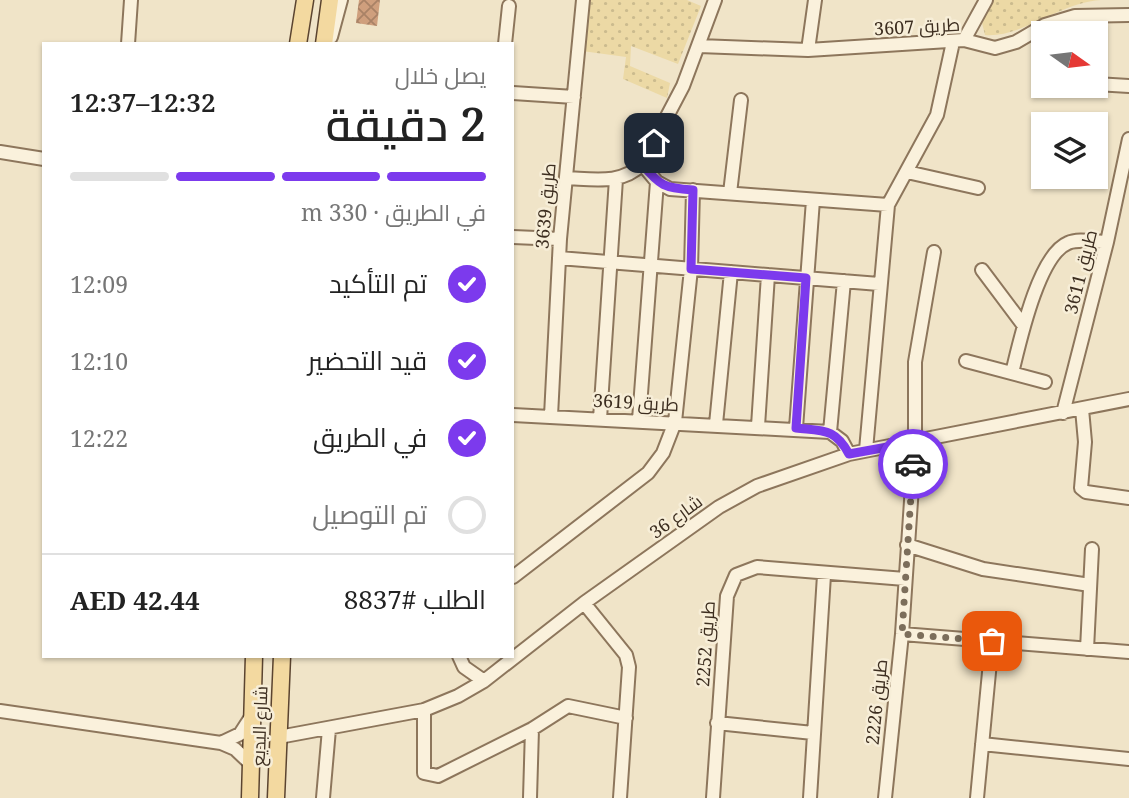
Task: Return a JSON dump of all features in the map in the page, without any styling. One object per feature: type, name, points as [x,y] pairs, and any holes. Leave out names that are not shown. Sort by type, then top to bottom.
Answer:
[{"type":"main road","points":[[298,42],[305,0]]},
{"type":"main road","points":[[326,42],[330,0]]},
{"type":"main road","name":"شارع البديع","points":[[250,798],[254,658]]},
{"type":"main road","name":"شارع البديع","points":[[276,798],[282,658]]},
{"type":"street","points":[[128,42],[131,0]]},
{"type":"street","points":[[327,42],[341,0]]},
{"type":"street","name":"طريق 3639","points":[[551,416],[560,239],[583,0]]},
{"type":"street","points":[[566,178],[616,179],[636,170],[642,164],[666,122],[699,46],[715,0]]},
{"type":"street","points":[[808,50],[815,0]]},
{"type":"street","points":[[866,450],[888,205],[937,115],[959,41],[986,0]]},
{"type":"street","points":[[505,42],[509,6]]},
{"type":"street","name":"طريق 3607","points":[[699,46],[808,50],[959,41],[995,48],[1006,46],[1045,25],[1075,16],[1129,15]]},
{"type":"street","points":[[1108,84],[1129,86]]},
{"type":"street","points":[[514,93],[574,96]]},
{"type":"street","points":[[730,193],[741,100]]},
{"type":"street","name":"طريق 3611","points":[[1063,412],[1107,242],[1128,146]]},
{"type":"street","points":[[0,152],[42,159]]},
{"type":"street","points":[[642,164],[657,182],[670,189],[888,205]]},
{"type":"street","points":[[907,172],[978,188]]},
{"type":"street","points":[[600,419],[616,179]]},
{"type":"street","points":[[639,421],[657,182]]},
{"type":"street","points":[[514,576],[648,473],[663,453],[675,422],[691,269],[693,190]]},
{"type":"street","points":[[796,428],[813,200]]},
{"type":"street","points":[[514,237],[560,239]]},
{"type":"street","points":[[1012,373],[1034,292],[1061,248],[1072,242],[1107,242]]},
{"type":"street","name":"طريق 2226","points":[[885,798],[902,634],[915,442],[915,362],[934,252]]},
{"type":"street","points":[[559,258],[879,284]]},
{"type":"street","points":[[982,270],[1024,326]]},
{"type":"street","points":[[716,424],[731,272]]},
{"type":"street","points":[[758,426],[768,275]]},
{"type":"street","points":[[844,281],[830,432],[842,441],[849,454]]},
{"type":"street","points":[[966,361],[1045,382]]},
{"type":"street","name":"شارع 36","points":[[514,658],[584,603],[719,507],[757,486],[866,450],[1129,399]]},
{"type":"street","points":[[1082,409],[1085,442],[1081,488],[1086,492],[1129,498]]},
{"type":"street","name":"طريق 3619","points":[[514,415],[796,428],[830,432]]},
{"type":"street","points":[[907,545],[983,569],[1090,585]]},
{"type":"street","points":[[1087,649],[1092,549]]},
{"type":"street","name":"طريق 2252","points":[[713,798],[727,596],[732,579],[740,572],[757,567],[824,575],[905,579]]},
{"type":"street","points":[[810,798],[824,575]]},
{"type":"street","points":[[584,603],[626,656],[629,678],[620,798]]},
{"type":"street","points":[[902,634],[1129,652]]},
{"type":"street","points":[[977,798],[992,641]]},
{"type":"street","points":[[460,658],[464,667],[484,681]]},
{"type":"street","name":"شارع 36","points":[[279,737],[424,710],[484,681],[513,658]]},
{"type":"street","points":[[424,710],[424,773],[438,776],[532,729],[568,706],[626,718]]},
{"type":"street","points":[[221,743],[240,734],[252,709]]},
{"type":"street","points":[[0,711],[221,743],[241,754],[252,765]]},
{"type":"street","points":[[717,723],[813,733]]},
{"type":"street","points":[[323,798],[329,729]]},
{"type":"street","points":[[530,798],[532,729]]},
{"type":"street","points":[[982,744],[1129,759]]},
{"type":"sand","points":[[583,0],[687,0],[701,6],[678,64],[631,46],[630,66],[670,83],[667,98],[623,79],[626,57],[582,51]]},
{"type":"sand","points":[[994,0],[1101,0],[1070,7],[1038,21],[1031,21],[1027,26],[999,34],[985,35],[982,23]]},
{"type":"building","points":[[359,0],[380,0],[377,26],[356,23]]},
{"type":"way so far","points":[[913,464],[902,634],[992,641]]},
{"type":"route","points":[[654,143],[642,164],[657,182],[670,189],[693,190],[691,269],[806,278],[796,428],[830,432],[842,441],[849,454],[915,442],[913,464]]}]
